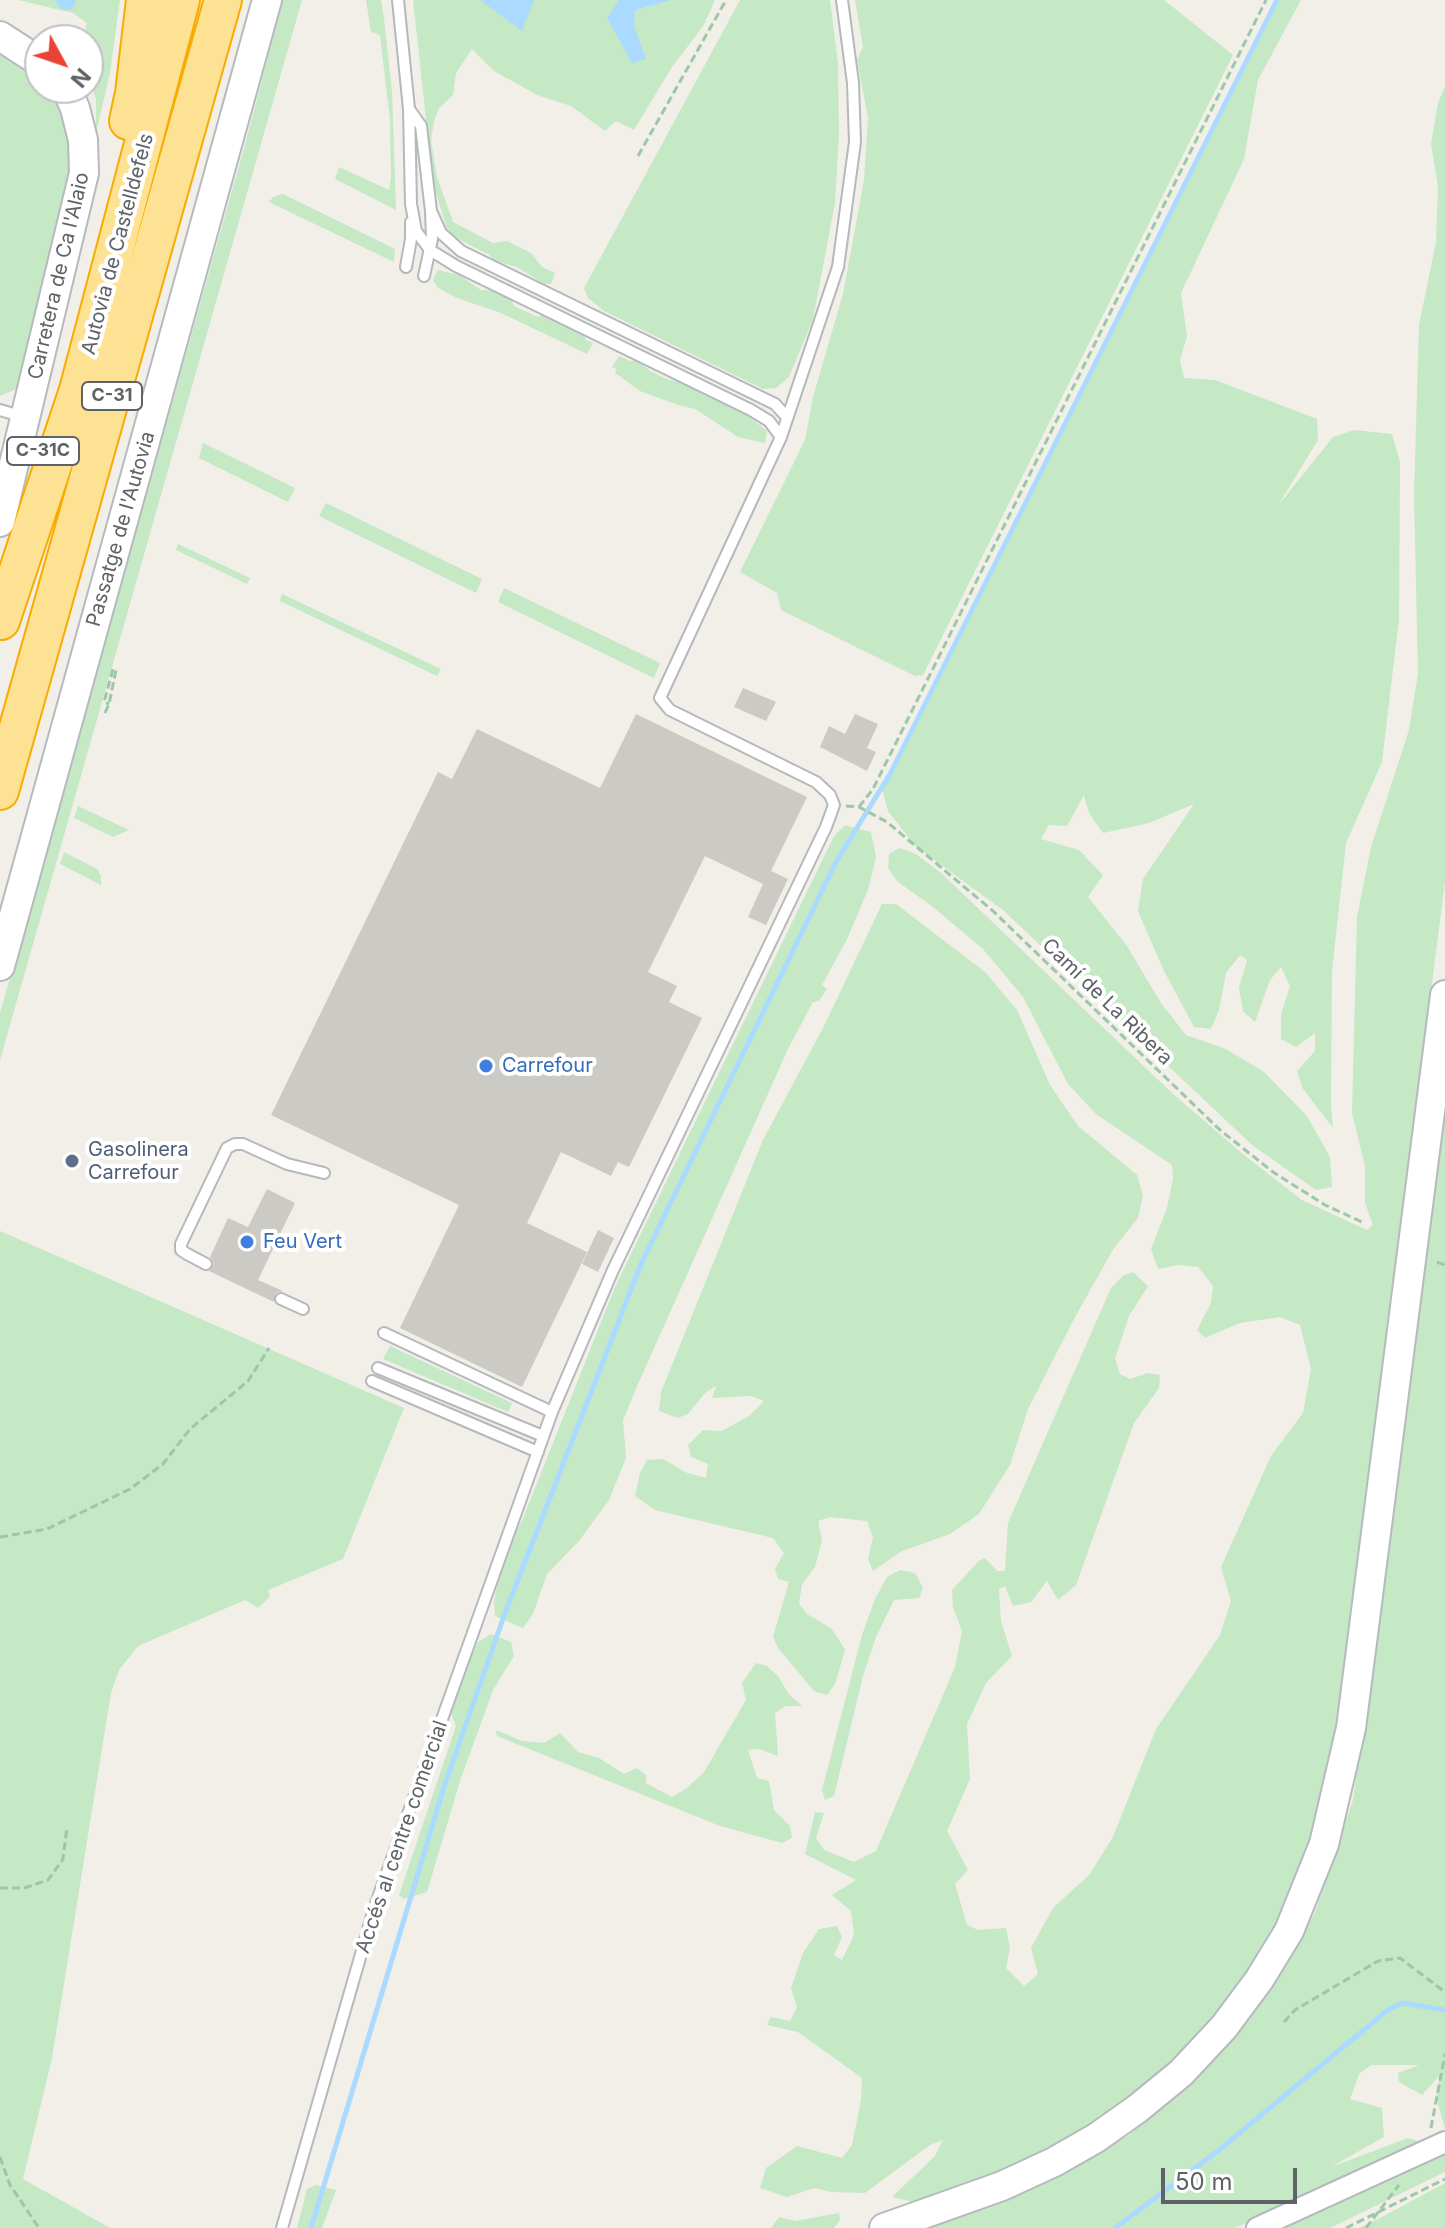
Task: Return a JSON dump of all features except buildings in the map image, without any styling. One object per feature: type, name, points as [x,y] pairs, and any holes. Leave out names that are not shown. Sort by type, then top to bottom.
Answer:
[{"type":"highway","name":"C-31C","points":[[0,623],[59,383],[112,195],[134,93],[145,0]]},
{"type":"highway","name":"Autovia de Castelldefels","points":[[0,623],[78,390],[181,0]]},
{"type":"highway","name":"C-31","points":[[0,791],[223,0]]},
{"type":"street","name":"Passatge de l'Autovia","points":[[0,966],[267,0]]},
{"type":"street","points":[[0,36],[24,52]]},
{"type":"street","name":"Carretera de Ca l'Alaio","points":[[13,414],[84,173],[83,140],[73,104]]},
{"type":"street","points":[[0,522],[13,414]]},
{"type":"street","points":[[884,2228],[1002,2186],[1075,2150],[1137,2109],[1181,2073],[1224,2027],[1259,1980],[1289,1931],[1324,1844],[1351,1728],[1445,995]]},
{"type":"street","points":[[1257,2228],[1440,2144]]},
{"type":"lane","points":[[398,0],[409,109],[411,239],[406,267]]},
{"type":"lane","points":[[834,805],[830,795],[816,782],[670,710],[660,698],[781,437],[838,267],[855,142],[853,83],[842,0]]},
{"type":"lane","points":[[409,109],[421,126],[431,211],[430,250],[424,276]]},
{"type":"lane","points":[[411,204],[416,231],[430,250],[456,266],[751,410],[769,421],[781,437]]},
{"type":"lane","points":[[431,211],[441,233],[461,251],[775,404],[786,416]]},
{"type":"lane","name":"Accés al centre comercial","points":[[282,2228],[374,1909],[552,1412],[613,1270],[834,805]]},
{"type":"lane","points":[[206,1264],[181,1250],[181,1244],[227,1148],[243,1144],[287,1164],[324,1173]]},
{"type":"lane","points":[[281,1299],[303,1309]]},
{"type":"lane","points":[[384,1333],[552,1412]]},
{"type":"lane","points":[[378,1368],[543,1436]]},
{"type":"lane","points":[[372,1381],[538,1452]]},
{"type":"path","points":[[638,156],[726,0]]},
{"type":"path","points":[[859,807],[873,789],[1266,0]]},
{"type":"path","points":[[105,713],[109,704],[116,670],[113,669],[104,702],[109,704]]},
{"type":"path","name":"Camí de La Ribera","points":[[834,805],[859,807],[887,822],[993,911],[1220,1130],[1273,1172],[1325,1205],[1362,1222]]},
{"type":"path","points":[[1437,1262],[1445,1265]]},
{"type":"path","points":[[0,1537],[47,1529],[130,1489],[163,1464],[190,1429],[248,1381],[269,1348]]},
{"type":"path","points":[[0,1888],[24,1888],[48,1880],[63,1859],[67,1827]]},
{"type":"path","points":[[1284,2022],[1295,2010],[1378,1961],[1400,1958],[1445,1992]]},
{"type":"path","points":[[1440,2144],[1430,2124],[1445,2054]]},
{"type":"path","points":[[0,2157],[10,2185],[39,2228]]},
{"type":"path","points":[[1346,2228],[1445,2179]]},
{"type":"path","points":[[1366,2228],[1378,2213]]},
{"type":"green space","points":[[18,0],[120,0],[104,99],[104,24],[87,24],[73,13]]},
{"type":"green space","points":[[283,0],[302,0],[0,1060],[0,1013]]},
{"type":"green space","points":[[366,0],[381,0],[384,19],[392,92],[396,210],[335,179],[339,167],[389,190],[390,120],[380,35],[371,32]]},
{"type":"green space","points":[[413,0],[715,0],[704,25],[672,67],[634,130],[616,121],[605,131],[571,106],[537,95],[494,71],[472,49],[456,73],[453,95],[439,108],[431,140],[437,177],[453,222],[493,243],[507,241],[531,253],[542,267],[555,273],[551,284],[544,284],[517,267],[492,260],[490,255],[454,237],[446,226],[433,183]]},
{"type":"green space","points":[[740,0],[830,0],[838,64],[839,135],[835,203],[813,319],[789,377],[776,388],[763,389],[604,311],[588,298],[584,288]]},
{"type":"green space","points":[[855,0],[1164,0],[1233,55],[923,675],[915,676],[781,610],[777,593],[740,572],[805,440],[813,397],[843,294],[864,180],[868,118],[857,60],[863,47]]},
{"type":"green space","points":[[1277,0],[1301,0],[1258,80],[1244,159],[1181,293],[1187,336],[1180,360],[1184,378],[1215,380],[1317,419],[1318,440],[1277,507],[1333,437],[1354,430],[1392,434],[1400,462],[1399,619],[1382,762],[1346,843],[1332,971],[1333,1128],[1303,1089],[1297,1071],[1315,1051],[1315,1033],[1296,1047],[1281,1039],[1281,1014],[1290,986],[1281,967],[1270,980],[1255,1022],[1243,1011],[1239,988],[1247,960],[1240,955],[1226,973],[1219,1010],[1211,1029],[1194,1027],[1163,969],[1138,911],[1143,879],[1194,804],[1149,823],[1103,833],[1089,813],[1084,795],[1067,826],[1049,825],[1041,839],[1079,850],[1103,875],[1088,897],[1127,946],[1161,1003],[1186,1035],[1226,1049],[1264,1072],[1307,1116],[1330,1157],[1332,1187],[1316,1190],[1252,1145],[1003,910],[915,846],[888,811],[882,789]]},
{"type":"green space","points":[[0,51],[24,64],[24,104],[60,104],[62,107],[70,138],[72,172],[23,383],[0,396]]},
{"type":"green space","points":[[1445,86],[1445,881],[1344,1676],[1321,1808],[1304,1863],[1287,1908],[1259,1955],[1202,2031],[1146,2086],[1098,2120],[987,2180],[918,2203],[892,2197],[935,2156],[943,2140],[930,2145],[865,2193],[814,2188],[787,2197],[760,2188],[766,2168],[797,2146],[842,2158],[852,2145],[861,2100],[862,2078],[798,2032],[767,2025],[771,2017],[790,2021],[797,2007],[791,1988],[803,1953],[819,1929],[837,1926],[842,1937],[834,1955],[842,1960],[854,1935],[851,1911],[832,1895],[856,1880],[805,1854],[815,1812],[824,1813],[816,1838],[824,1850],[854,1862],[876,1851],[955,1667],[962,1631],[953,1607],[952,1590],[985,1558],[997,1571],[1005,1571],[1008,1523],[1111,1288],[1124,1275],[1133,1272],[1148,1286],[1129,1316],[1115,1358],[1120,1374],[1130,1379],[1148,1373],[1160,1375],[1159,1388],[1134,1423],[1076,1585],[1058,1600],[1047,1581],[1031,1602],[1013,1606],[1005,1586],[999,1589],[1001,1621],[1012,1656],[986,1683],[967,1724],[970,1779],[947,1831],[968,1870],[955,1884],[967,1925],[978,1930],[1006,1928],[1010,1948],[1006,1968],[1024,1986],[1038,1974],[1031,1948],[1053,1908],[1089,1875],[1113,1837],[1156,1729],[1220,1635],[1231,1601],[1221,1567],[1271,1456],[1303,1413],[1311,1369],[1300,1325],[1280,1317],[1240,1323],[1205,1338],[1197,1330],[1211,1303],[1213,1286],[1198,1267],[1179,1265],[1158,1269],[1151,1249],[1167,1208],[1173,1178],[1172,1165],[1096,1114],[1068,1084],[1023,997],[983,949],[898,882],[888,868],[889,854],[900,848],[916,854],[941,873],[1173,1094],[1302,1200],[1367,1230],[1373,1225],[1365,1203],[1365,1166],[1352,1113],[1357,917],[1371,847],[1409,730],[1418,673],[1414,495],[1419,325],[1436,242],[1438,186],[1431,144],[1438,103]]},
{"type":"green space","points":[[96,104],[103,104],[96,133]]},
{"type":"green space","points":[[283,194],[395,249],[394,262],[269,202]]},
{"type":"green space","points":[[438,270],[459,275],[481,290],[506,290],[514,306],[538,317],[549,312],[582,327],[586,340],[593,343],[587,354],[501,313],[457,298],[438,288],[433,280]]},
{"type":"green space","points":[[619,356],[630,361],[638,360],[650,371],[669,380],[695,383],[704,396],[724,397],[767,431],[765,443],[738,437],[695,409],[640,391],[615,373],[616,369],[612,367]]},
{"type":"green space","points":[[203,443],[295,488],[288,502],[199,458]]},
{"type":"green space","points":[[326,503],[482,579],[476,593],[319,516]]},
{"type":"green space","points":[[178,544],[250,578],[247,584],[176,550]]},
{"type":"green space","points":[[504,588],[660,663],[654,678],[498,602]]},
{"type":"green space","points":[[282,594],[441,669],[437,676],[280,601]]},
{"type":"green space","points":[[78,806],[129,830],[113,837],[74,818]]},
{"type":"green space","points":[[845,825],[871,832],[876,857],[868,890],[847,939],[822,985],[827,989],[819,1001],[813,1002],[788,1049],[638,1384],[623,1420],[626,1458],[609,1500],[579,1541],[547,1574],[533,1614],[523,1628],[495,1616],[494,1601],[504,1549],[522,1521],[615,1287],[834,836]]},
{"type":"green space","points":[[64,852],[97,869],[101,885],[60,864]]},
{"type":"green space","points":[[882,904],[896,904],[985,972],[1017,1010],[1050,1085],[1078,1126],[1137,1175],[1143,1196],[1138,1218],[1114,1248],[1075,1317],[1028,1409],[1010,1465],[979,1514],[950,1534],[902,1551],[873,1571],[868,1559],[873,1537],[867,1521],[830,1517],[818,1521],[822,1540],[815,1567],[802,1584],[799,1604],[807,1614],[832,1629],[845,1650],[835,1684],[827,1695],[814,1691],[778,1648],[773,1637],[789,1582],[778,1579],[775,1569],[784,1553],[773,1538],[655,1510],[635,1496],[640,1473],[647,1460],[663,1459],[687,1473],[706,1478],[708,1464],[691,1457],[688,1445],[703,1430],[722,1431],[749,1416],[764,1401],[751,1396],[712,1398],[716,1386],[706,1392],[688,1414],[678,1418],[659,1411],[661,1392],[763,1140],[825,1024]]},
{"type":"green space","points":[[1445,1115],[1445,2128],[1436,2097],[1440,2075],[1422,2095],[1399,2082],[1398,2073],[1419,2065],[1371,2065],[1359,2074],[1350,2099],[1382,2108],[1384,2137],[1331,2167],[1408,2138],[1424,2143],[1235,2228],[930,2228],[1128,2136],[1229,2041],[1314,1915],[1353,1800]]},
{"type":"green space","points":[[0,1231],[404,1408],[343,1559],[268,1590],[270,1597],[258,1608],[245,1600],[138,1646],[119,1670],[111,1693],[52,2058],[23,2179],[110,2228],[0,2228]]},
{"type":"green space","points":[[390,1346],[512,1403],[508,1412],[383,1359]]},
{"type":"green space","points":[[900,1570],[915,1573],[923,1588],[919,1598],[894,1600],[876,1637],[863,1676],[834,1796],[825,1800],[822,1790],[862,1635],[887,1577]]},
{"type":"green space","points":[[491,1634],[511,1642],[514,1656],[493,1690],[460,1781],[427,1892],[404,1899],[399,1895],[456,1726],[450,1711],[463,1672],[478,1642]]},
{"type":"green space","points":[[756,1663],[767,1666],[778,1676],[788,1693],[802,1706],[786,1706],[775,1713],[778,1756],[759,1749],[748,1750],[757,1778],[769,1781],[774,1810],[790,1826],[792,1838],[782,1843],[720,1826],[497,1736],[496,1730],[522,1741],[544,1743],[560,1733],[578,1752],[599,1758],[624,1774],[637,1768],[646,1775],[646,1783],[672,1797],[704,1772],[746,1700],[742,1683]]},
{"type":"green space","points":[[1445,2148],[1445,2172],[1330,2228],[1273,2228]]},
{"type":"green space","points":[[1445,2183],[1445,2228],[1359,2228],[1384,2216]]},
{"type":"green space","points":[[316,2185],[336,2190],[322,2228],[297,2228],[307,2189]]},
{"type":"green space","points":[[839,2213],[840,2220],[834,2228],[771,2228],[779,2217],[795,2221]]},
{"type":"water","points":[[480,0],[534,0],[522,31]]},
{"type":"water","points":[[619,0],[671,0],[635,10],[634,26],[646,59],[632,63],[607,18]]},
{"type":"waterway","points":[[311,2228],[444,1787],[504,1616],[641,1264],[836,862],[890,774],[1277,0]]},
{"type":"waterway","points":[[1115,2228],[1219,2150],[1388,2010],[1402,2003],[1445,2010]]},
{"type":"place","name":"Carrefour","points":[[486,1066]]},
{"type":"place","name":"Gasolinera Carrefour","points":[[72,1161]]},
{"type":"place","name":"Feu Vert","points":[[247,1242]]}]
